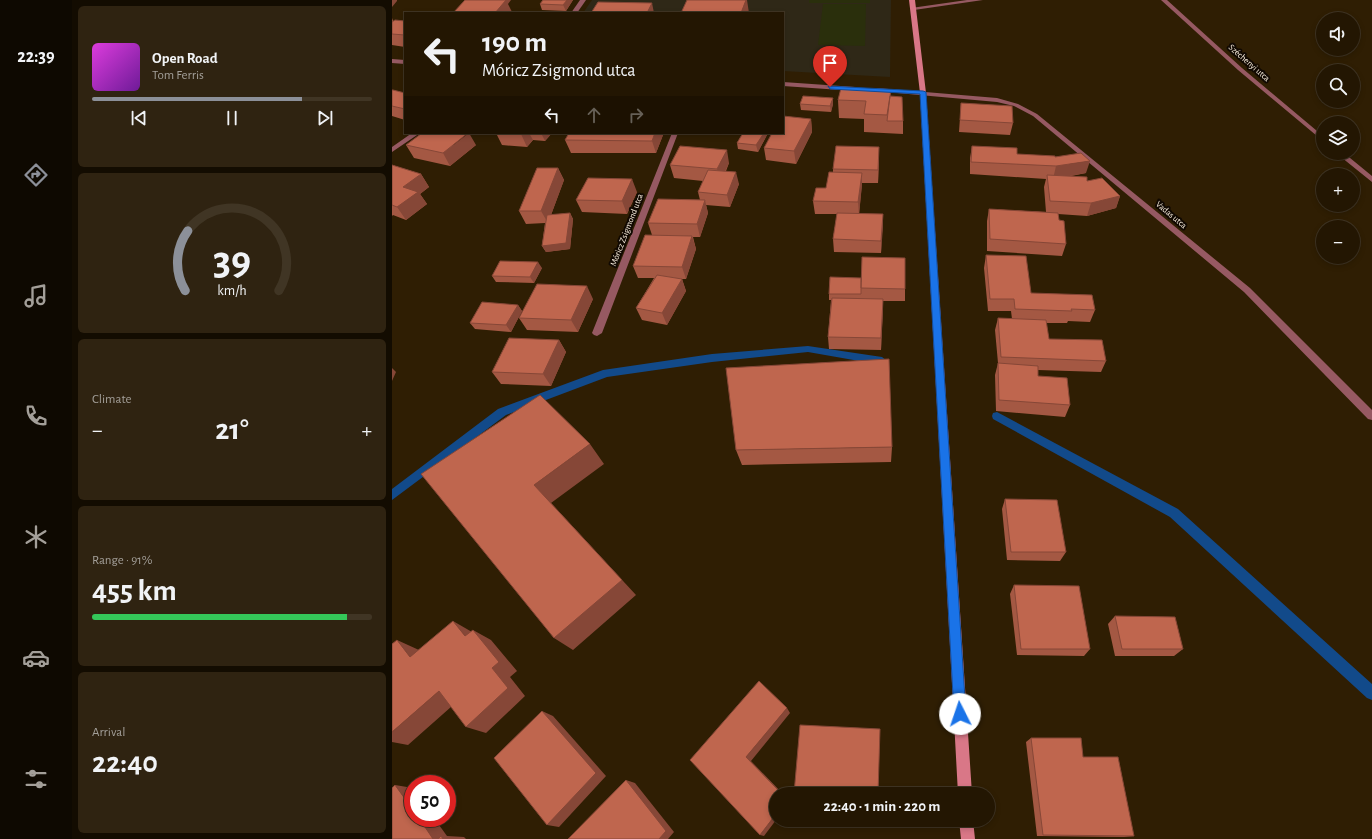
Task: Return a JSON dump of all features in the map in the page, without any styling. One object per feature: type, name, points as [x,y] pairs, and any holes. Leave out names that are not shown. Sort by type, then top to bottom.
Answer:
[{"type":"main road","points":[[913,4],[923,92],[965,787]]},
{"type":"main road","points":[[967,827],[968,839]]},
{"type":"street","points":[[575,12],[583,0]]},
{"type":"street","points":[[913,4],[980,0]]},
{"type":"street","name":"Széchenyi utca","points":[[1164,0],[1240,69],[1316,133]]},
{"type":"street","points":[[392,61],[404,62]]},
{"type":"street","points":[[784,84],[861,89]]},
{"type":"street","points":[[868,89],[923,92]]},
{"type":"street","name":"Vadas utca","points":[[923,92],[1007,102],[1035,115],[1247,290],[1372,416]]},
{"type":"street","points":[[392,150],[416,134]]},
{"type":"street","name":"Móricz Zsigmond utca","points":[[597,333],[676,134]]},
{"type":"street","points":[[1348,160],[1372,180]]},
{"type":"shaded area","points":[[592,0],[891,0],[890,77],[784,71],[784,12],[584,12]]},
{"type":"green space","points":[[809,0],[870,0],[870,3],[809,3]]},
{"type":"green space","points":[[823,4],[866,4],[865,46],[818,45]]},
{"type":"building","points":[[465,0],[506,0],[496,12],[454,12]]},
{"type":"building","points":[[543,0],[567,0],[563,5],[540,4]]},
{"type":"building","points":[[687,0],[746,0],[741,12],[681,12]]},
{"type":"building","points":[[598,2],[652,3],[648,12],[592,12]]},
{"type":"building","points":[[395,20],[404,21],[404,35],[392,34],[392,22]]},
{"type":"building","points":[[841,88],[891,90],[887,115],[864,114],[866,101],[838,100]]},
{"type":"building","points":[[392,90],[404,93],[404,109],[392,106]]},
{"type":"building","points":[[803,96],[833,98],[830,106],[800,104]]},
{"type":"building","points":[[890,96],[902,97],[903,121],[887,121]]},
{"type":"building","points":[[961,103],[1012,106],[1013,123],[960,120]]},
{"type":"building","points":[[784,116],[811,119],[794,151],[764,148],[771,134],[784,134]]},
{"type":"building","points":[[421,134],[467,134],[443,153],[406,145]]},
{"type":"building","points":[[568,134],[655,134],[652,141],[565,140]]},
{"type":"building","points":[[742,134],[763,134],[756,145],[737,143]]},
{"type":"building","points":[[680,146],[727,150],[717,169],[670,165]]},
{"type":"building","points":[[836,146],[879,147],[878,170],[833,169]]},
{"type":"building","points":[[972,146],[1017,148],[1017,154],[1055,157],[1081,153],[1090,161],[1056,166],[971,162]]},
{"type":"building","points":[[392,165],[421,174],[403,187],[418,192],[397,207],[392,205]]},
{"type":"building","points":[[537,168],[558,168],[541,211],[519,211]]},
{"type":"building","points":[[708,170],[736,172],[727,195],[698,192]]},
{"type":"building","points":[[829,172],[862,173],[858,202],[813,201],[816,188],[826,188]]},
{"type":"building","points":[[1047,175],[1087,177],[1087,181],[1102,178],[1120,196],[1091,203],[1050,201]]},
{"type":"building","points":[[588,178],[632,179],[622,201],[576,200]]},
{"type":"building","points":[[658,199],[705,200],[697,224],[648,223]]},
{"type":"building","points":[[989,209],[1058,213],[1059,220],[1064,221],[1066,244],[990,239]]},
{"type":"building","points":[[570,213],[566,243],[542,246],[547,215]]},
{"type":"building","points":[[837,213],[883,214],[881,241],[833,239]]},
{"type":"building","points":[[645,235],[692,236],[682,267],[633,266]]},
{"type":"building","points":[[986,255],[1026,256],[1031,293],[1092,295],[1095,310],[1071,309],[1072,311],[1015,309],[1014,299],[990,299]]},
{"type":"building","points":[[862,257],[905,258],[905,289],[861,288]]},
{"type":"building","points":[[500,261],[538,262],[530,277],[492,276]]},
{"type":"building","points":[[657,275],[682,279],[662,313],[636,308]]},
{"type":"building","points":[[830,277],[861,278],[861,294],[829,294]]},
{"type":"building","points":[[537,284],[587,286],[571,320],[519,318]]},
{"type":"building","points":[[832,298],[883,299],[881,338],[828,337]]},
{"type":"building","points":[[482,302],[518,305],[506,325],[470,323]]},
{"type":"building","points":[[998,318],[1046,320],[1049,339],[1102,340],[1106,361],[1001,357]]},
{"type":"building","points":[[509,338],[559,340],[543,374],[492,372]]},
{"type":"building","points":[[889,359],[892,447],[736,450],[726,368]]},
{"type":"building","points":[[998,363],[1038,366],[1038,376],[1067,378],[1070,405],[999,400]]},
{"type":"building","points":[[540,395],[590,444],[534,485],[622,580],[554,638],[421,474]]},
{"type":"building","points":[[1005,499],[1057,500],[1066,552],[1011,552]]},
{"type":"building","points":[[1014,585],[1079,586],[1090,649],[1021,649]]},
{"type":"building","points":[[1115,616],[1175,617],[1183,649],[1122,649]]},
{"type":"building","points":[[453,621],[465,636],[473,630],[499,662],[492,668],[508,688],[466,727],[439,691],[392,732],[392,644],[397,640],[410,657]]},
{"type":"building","points":[[759,681],[787,708],[746,757],[775,787],[769,787],[769,823],[760,835],[690,760]]},
{"type":"building","points":[[542,711],[596,773],[547,825],[494,758]]},
{"type":"building","points":[[800,725],[880,729],[878,787],[795,787]]},
{"type":"building","points":[[1031,738],[1081,738],[1083,757],[1118,757],[1134,836],[1043,835]]},
{"type":"building","points":[[626,780],[666,831],[659,839],[568,839]]},
{"type":"building","points":[[395,785],[404,798],[404,827],[425,827],[433,839],[392,839],[392,788]]},
{"type":"waterway","points":[[392,495],[502,412],[606,373],[712,358],[808,349],[882,361]]},
{"type":"waterway","points":[[997,416],[1174,513],[1372,693]]},
{"type":"route","points":[[830,87],[923,92],[960,714]]}]
